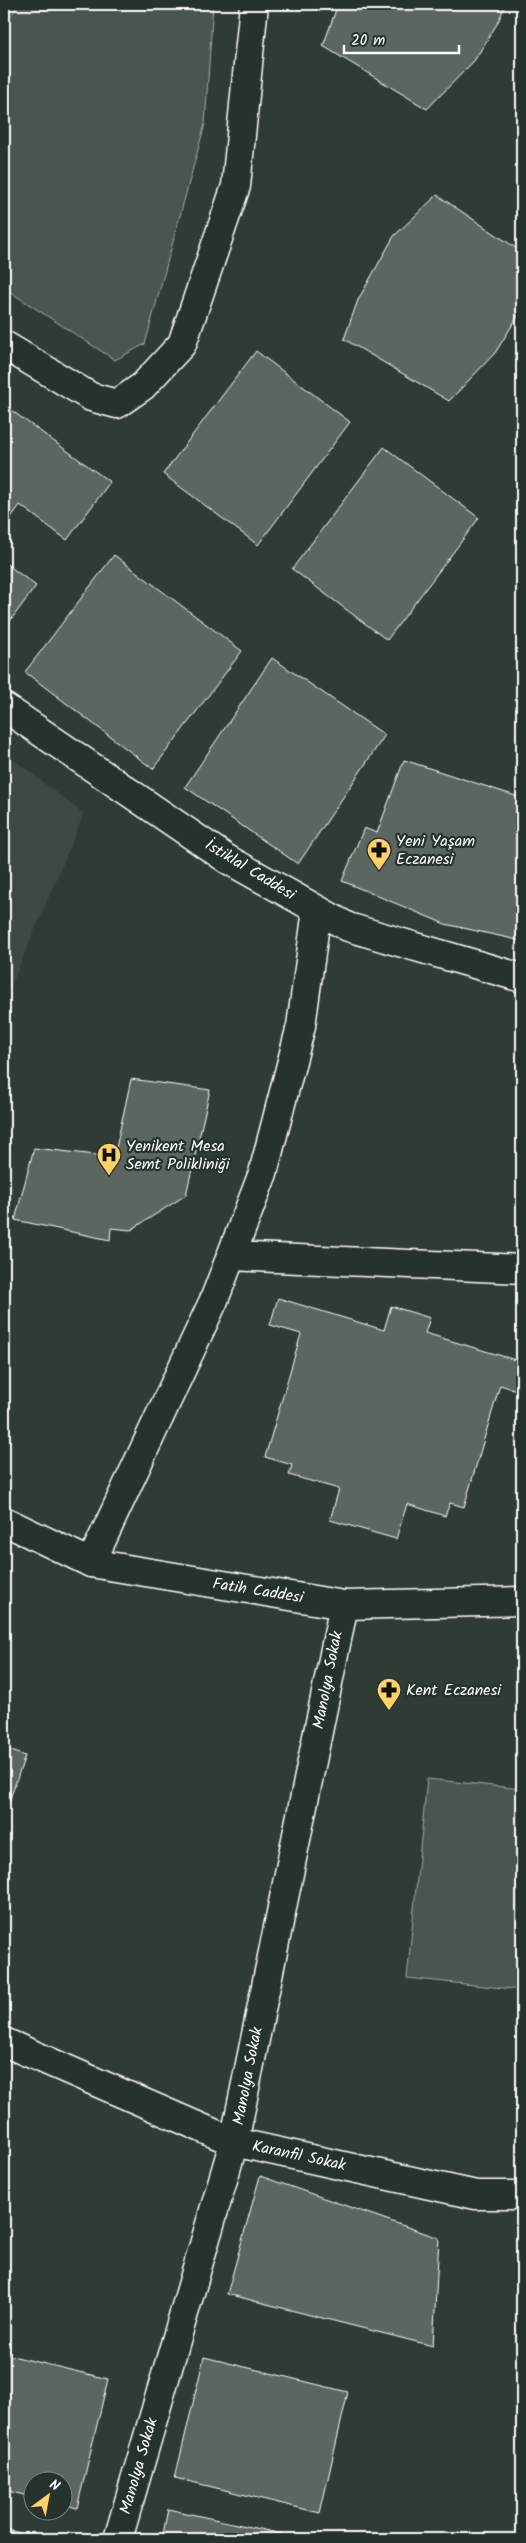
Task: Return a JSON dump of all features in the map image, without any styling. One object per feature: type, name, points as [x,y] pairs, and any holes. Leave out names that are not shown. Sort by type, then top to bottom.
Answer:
[{"type":"street","points":[[4,345],[91,397],[117,404],[143,386],[182,344],[236,186],[254,4]]},
{"type":"street","name":"İstiklal Caddesi","points":[[4,707],[227,859],[348,927],[522,978]]},
{"type":"street","points":[[91,1563],[214,1300],[263,1173],[298,1035],[317,910]]},
{"type":"street","points":[[231,1256],[522,1269]]},
{"type":"street","name":"Fatih Caddesi","points":[[4,1521],[91,1563],[344,1605],[522,1601]]},
{"type":"street","name":"Manolya Sokak","points":[[118,2539],[234,2142],[344,1605]]},
{"type":"street","name":"Karanfil Sokak","points":[[4,2042],[234,2142],[476,2195],[522,2195]]},
{"type":"shaded area","points":[[19,4],[213,4],[205,124],[145,344],[115,360],[4,288],[4,24]]},
{"type":"shaded area","points":[[4,752],[84,814],[4,1003]]},
{"type":"shaded area","points":[[427,1779],[522,1789],[522,1990],[407,1978]]},
{"type":"building","points":[[338,4],[506,4],[497,24],[474,61],[427,109],[323,46]]},
{"type":"building","points":[[437,195],[522,252],[522,307],[518,316],[495,353],[449,401],[344,339],[358,300],[394,236]]},
{"type":"building","points":[[256,351],[350,422],[258,545],[163,474]]},
{"type":"building","points":[[4,405],[110,482],[67,540],[20,505],[4,527]]},
{"type":"building","points":[[384,447],[479,518],[387,640],[292,569]]},
{"type":"building","points":[[114,555],[242,651],[153,769],[25,672]]},
{"type":"building","points":[[4,562],[36,586],[4,629]]},
{"type":"building","points":[[272,658],[385,735],[298,864],[185,787]]},
{"type":"building","points":[[404,760],[522,798],[522,941],[445,924],[342,881],[364,828],[377,833]]},
{"type":"building","name":"Yenikent Mesa Semt Polikliniği","points":[[131,1079],[210,1090],[186,1195],[131,1230],[111,1228],[110,1240],[15,1220],[34,1148],[114,1157]]},
{"type":"building","points":[[278,1298],[384,1330],[391,1306],[430,1318],[425,1333],[522,1362],[520,1391],[500,1385],[464,1507],[450,1503],[445,1516],[407,1504],[396,1539],[330,1520],[339,1489],[289,1475],[292,1465],[265,1457],[301,1334],[270,1325]]},
{"type":"building","points":[[4,1748],[25,1756],[4,1816]]},
{"type":"building","points":[[260,2176],[439,2238],[433,2346],[227,2294]]},
{"type":"building","points":[[4,2354],[108,2379],[77,2508],[72,2507],[72,2470],[22,2470],[22,2494],[4,2490]]},
{"type":"building","points":[[204,2357],[348,2392],[320,2513],[175,2478]]},
{"type":"building","points":[[168,2509],[282,2534],[281,2539],[162,2539]]},
{"type":"building","points":[[4,2529],[44,2539],[4,2539]]},
{"type":"place","name":"Yeni Yaşam Eczanesi","points":[[379,871]]},
{"type":"place","name":"Yenikent Mesa Semt Polikliniği","points":[[109,1176]]},
{"type":"place","name":"Kent Eczanesi","points":[[389,1711]]}]
